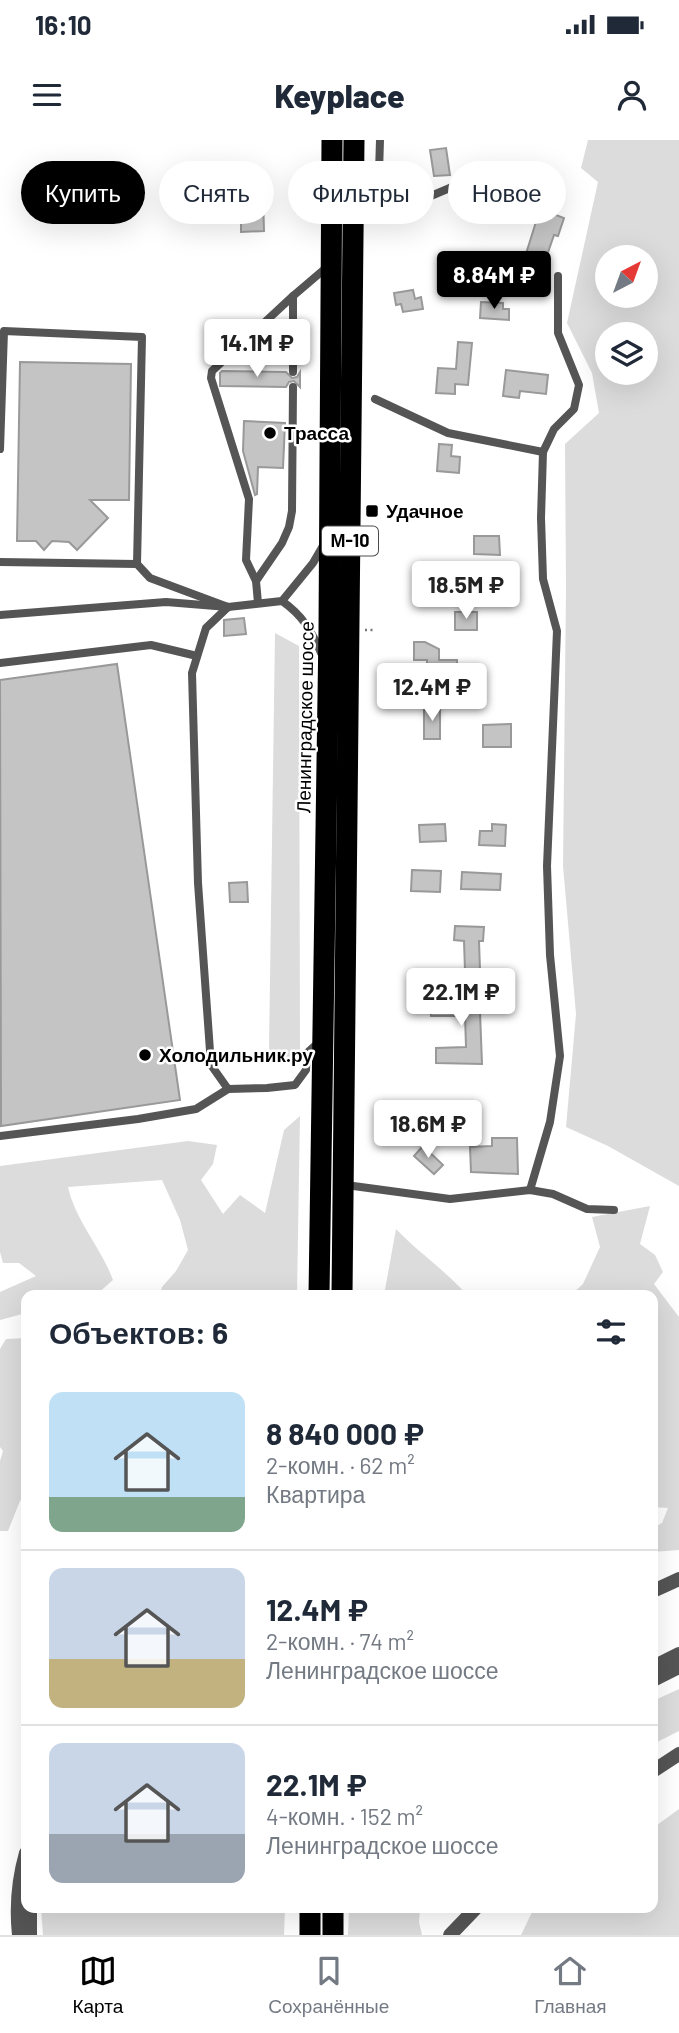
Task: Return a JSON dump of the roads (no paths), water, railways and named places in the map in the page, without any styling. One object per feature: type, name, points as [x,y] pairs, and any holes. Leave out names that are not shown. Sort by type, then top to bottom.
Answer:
[{"type":"highway","name":"Ленинградское шоссе","points":[[319,1290],[330,534],[332,140]]},
{"type":"highway","name":"М-10","points":[[354,140],[354,161]]},
{"type":"highway","name":"М-10","points":[[342,1290],[354,224]]},
{"type":"highway","points":[[310,1913],[310,1935]]},
{"type":"highway","points":[[333,1913],[333,1935]]},
{"type":"street","points":[[658,1589],[679,1579]]},
{"type":"street","points":[[658,1664],[679,1654]]},
{"type":"street","points":[[658,1678],[679,1667]]},
{"type":"street","points":[[658,1768],[679,1754]]},
{"type":"street","points":[[19,1935],[18,1899],[21,1882]]},
{"type":"street","points":[[30,1913],[30,1935]]},
{"type":"street","points":[[450,1935],[471,1913]]},
{"type":"lane","points":[[379,161],[380,140]]},
{"type":"lane","points":[[257,603],[256,580],[246,560],[249,499],[211,378],[212,371],[331,263]]},
{"type":"lane","points":[[530,1190],[550,1122],[560,1056],[550,955],[547,866],[558,631],[542,579],[541,518],[544,452],[554,429],[574,409],[579,385],[558,333],[558,276]]},
{"type":"lane","points":[[293,296],[293,372]]},
{"type":"lane","points":[[0,449],[5,331],[142,337],[137,564],[150,578],[228,607]]},
{"type":"lane","points":[[256,580],[282,543],[289,527],[292,511],[293,387]]},
{"type":"lane","points":[[375,399],[449,433],[544,452]]},
{"type":"lane","points":[[282,601],[313,563],[330,534]]},
{"type":"lane","points":[[0,562],[137,564]]},
{"type":"lane","points":[[0,615],[166,603],[228,607],[282,601],[296,611],[311,629],[328,668]]},
{"type":"lane","points":[[228,607],[206,628],[192,673],[198,883],[211,1065],[228,1089]]},
{"type":"lane","points":[[0,663],[151,645],[197,656]]},
{"type":"lane","points":[[0,1136],[195,1109],[228,1089],[295,1084],[306,1070],[307,1053],[323,1038]]},
{"type":"lane","points":[[343,1184],[450,1199],[530,1190],[552,1194],[587,1209],[614,1210]]},
{"type":"place","name":"Трасса","points":[[270,433]]},
{"type":"place","name":"Удачное","points":[[372,511]]},
{"type":"place","name":"Холодильник.ру","points":[[145,1055]]}]
